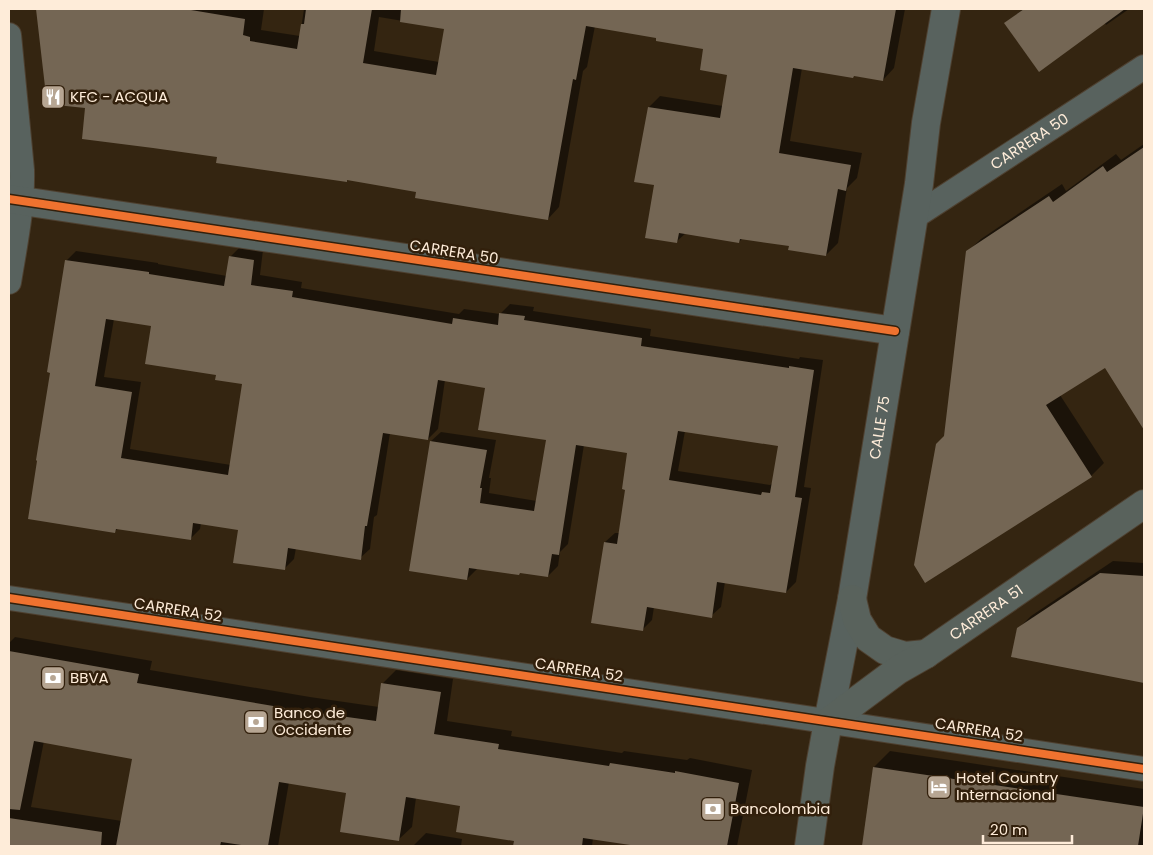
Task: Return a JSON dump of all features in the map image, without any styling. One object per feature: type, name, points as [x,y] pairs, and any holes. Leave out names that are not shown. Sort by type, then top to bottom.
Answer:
[{"type":"main road","name":"CARRERA 51","points":[[828,722],[898,670],[926,654],[1144,504]]},
{"type":"main road","points":[[852,599],[857,620],[868,638],[885,650],[905,656],[926,654]]},
{"type":"main road","name":"CALLE 75","points":[[809,846],[828,722]]},
{"type":"street","name":"CALLE 75","points":[[828,722],[852,599],[920,184],[926,123],[946,9]]},
{"type":"street","points":[[9,35],[22,170],[15,200],[9,282]]},
{"type":"street","name":"CARRERA 50","points":[[914,217],[1144,67]]},
{"type":"street","name":"CARRERA 50","points":[[15,200],[896,331]]},
{"type":"street","name":"CARRERA 52","points":[[9,598],[1144,769]]},
{"type":"building","points":[[36,9],[185,9],[245,19],[243,35],[250,37],[250,41],[297,49],[301,24],[304,24],[306,9],[372,9],[363,63],[436,75],[444,29],[400,22],[401,9],[896,9],[883,81],[793,68],[779,153],[851,165],[846,191],[838,189],[826,256],[788,250],[789,246],[740,239],[739,243],[679,233],[677,243],[645,238],[654,185],[634,182],[648,107],[720,118],[727,75],[700,70],[703,49],[656,41],[656,38],[586,26],[576,80],[573,79],[548,220],[415,198],[416,192],[347,180],[347,182],[216,163],[217,157],[82,139],[85,108],[47,104]]},
{"type":"building","points":[[1024,9],[1125,9],[1039,72],[1004,23]]},
{"type":"building","points":[[1144,147],[1144,430],[1105,368],[1046,405],[1092,477],[925,583],[914,565],[936,444],[944,436],[966,251],[1049,196],[1053,202],[1103,166],[1107,172]]},
{"type":"building","points":[[229,256],[254,260],[251,285],[293,291],[292,297],[452,324],[453,318],[498,325],[499,313],[525,316],[524,320],[642,338],[641,346],[814,370],[795,497],[802,498],[786,593],[717,582],[712,618],[647,607],[643,631],[591,623],[604,542],[617,544],[625,490],[622,489],[627,453],[576,445],[559,555],[552,554],[548,577],[469,568],[467,580],[409,571],[430,441],[487,450],[480,488],[482,488],[480,503],[534,511],[546,440],[478,430],[485,388],[438,380],[428,440],[383,433],[367,526],[365,526],[361,560],[288,548],[285,570],[233,563],[238,530],[193,523],[191,540],[116,529],[115,533],[28,519],[50,373],[47,372],[65,260],[149,272],[149,274],[224,286]],"holes":[[[106,319],[151,326],[145,364],[216,375],[215,380],[242,384],[228,475],[121,458],[132,392],[95,386]],[[678,431],[778,446],[770,493],[762,492],[761,495],[669,480]]]},
{"type":"building","points":[[1100,573],[1144,576],[1144,683],[1011,657],[1017,628]]},
{"type":"building","points":[[9,651],[139,674],[137,683],[297,710],[376,721],[381,683],[441,692],[434,734],[499,744],[498,749],[609,766],[610,763],[675,773],[675,771],[739,783],[727,846],[637,846],[583,838],[582,846],[513,846],[514,841],[456,832],[460,806],[406,797],[399,841],[340,832],[346,793],[279,782],[268,846],[248,846],[221,842],[220,846],[116,846],[132,759],[34,741],[20,810],[9,809]]},
{"type":"building","name":"Hotel Country Internacional","points":[[873,767],[1144,807],[1138,846],[862,846]]},
{"type":"building","points":[[9,818],[102,832],[101,846],[9,846]]},
{"type":"cycle path","points":[[9,199],[895,331]]},
{"type":"cycle path","points":[[9,598],[1144,769]]},
{"type":"place","name":"KFC - ACQUA","points":[[53,97]]},
{"type":"place","name":"BBVA","points":[[53,678]]},
{"type":"place","name":"Banco de Occidente","points":[[256,722]]},
{"type":"place","name":"Hotel Country Internacional","points":[[939,787]]},
{"type":"place","name":"Bancolombia","points":[[713,809]]}]
